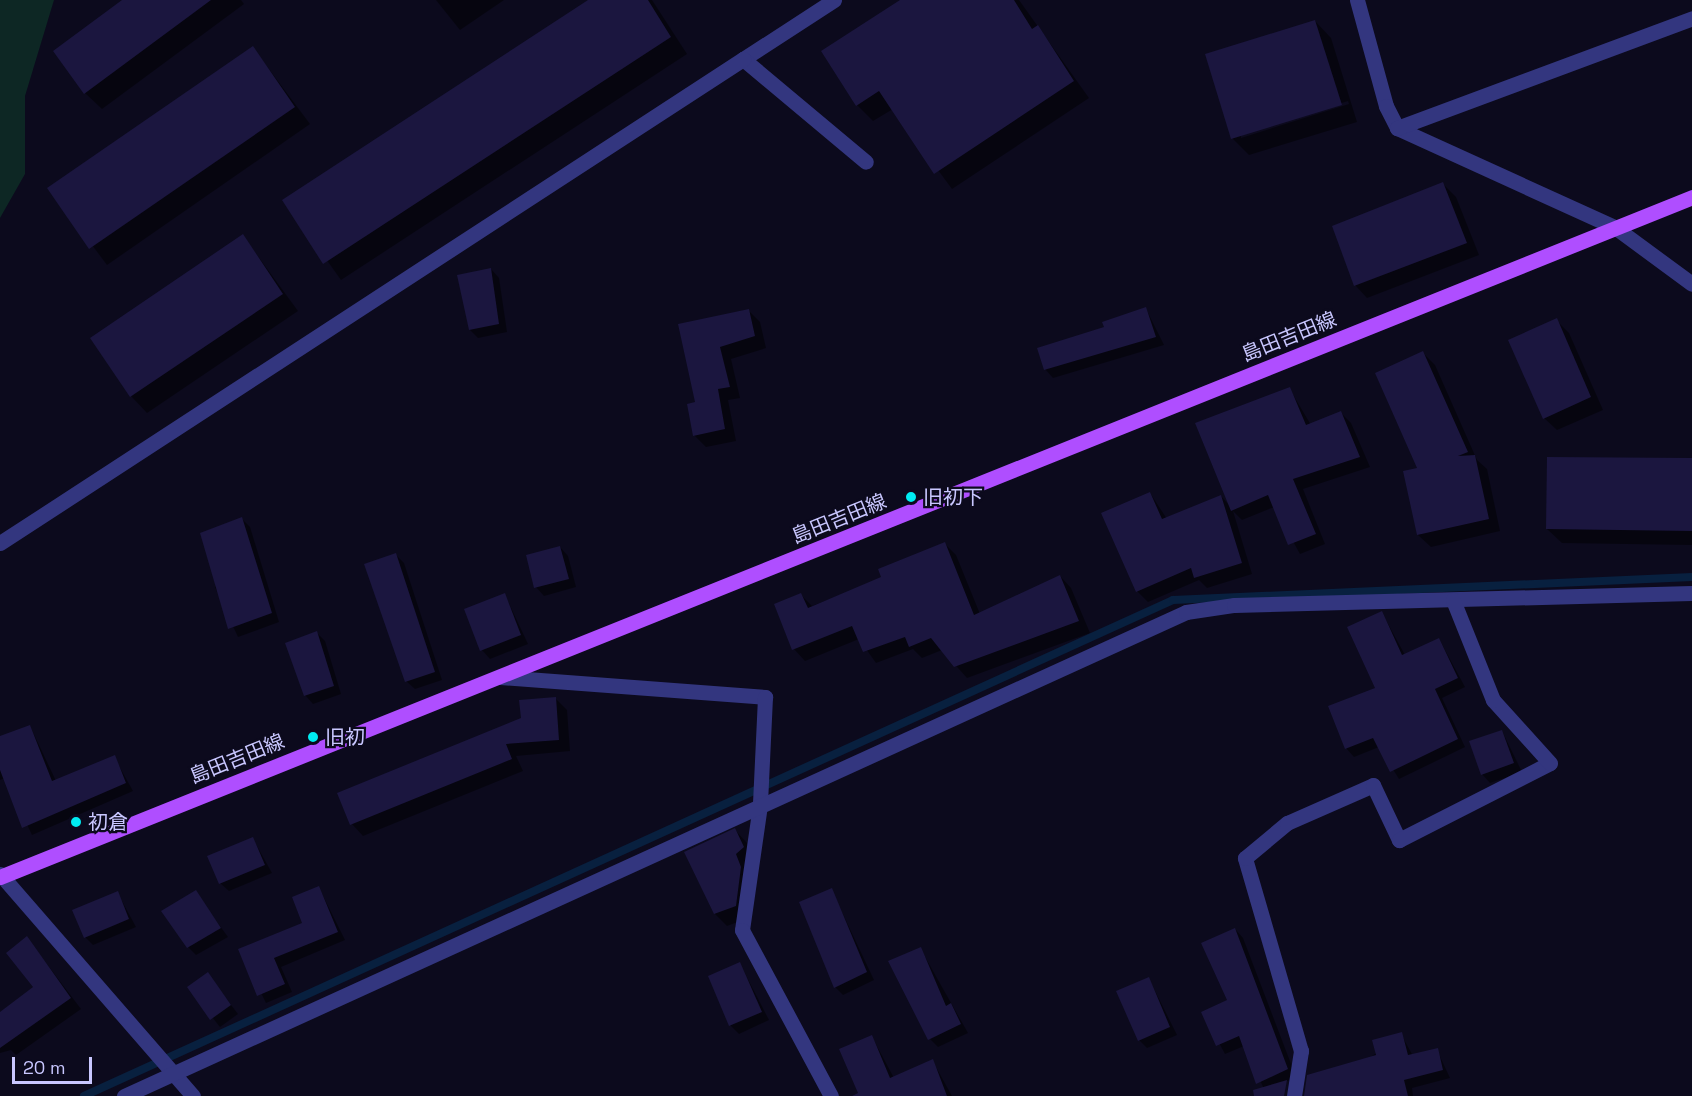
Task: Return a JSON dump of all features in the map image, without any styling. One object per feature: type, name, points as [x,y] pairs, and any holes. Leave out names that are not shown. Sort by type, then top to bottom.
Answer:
[{"type":"main road","name":"島田吉田線","points":[[1,876],[1692,197]]},
{"type":"street","points":[[0,543],[834,0]]},
{"type":"street","points":[[1357,0],[1386,106],[1397,128],[1616,228],[1692,284]]},
{"type":"street","points":[[1397,128],[1692,18]]},
{"type":"street","points":[[743,59],[866,162]]},
{"type":"street","points":[[124,1096],[1186,612],[1234,605],[1692,592]]},
{"type":"street","points":[[1294,1096],[1301,1051],[1245,858],[1287,823],[1373,785],[1399,840],[1550,763],[1493,700],[1453,600]]},
{"type":"street","points":[[500,676],[765,697],[760,805],[742,930],[831,1096]]},
{"type":"street","points":[[1,876],[193,1096]]},
{"type":"green space","points":[[0,0],[54,0],[25,96],[25,174],[0,218]]},
{"type":"building","points":[[122,0],[211,0],[84,94],[53,51]]},
{"type":"building","points":[[588,0],[648,0],[671,37],[323,264],[282,200]]},
{"type":"building","points":[[900,0],[1014,0],[1032,29],[1038,25],[1074,81],[934,174],[879,91],[856,106],[821,51]]},
{"type":"building","points":[[1315,20],[1342,105],[1231,139],[1205,54]]},
{"type":"building","points":[[253,46],[295,107],[89,249],[47,188]]},
{"type":"building","points":[[1443,182],[1467,243],[1354,286],[1332,226]]},
{"type":"building","points":[[243,234],[283,294],[130,397],[90,338]]},
{"type":"building","points":[[491,268],[499,324],[469,330],[457,275]]},
{"type":"building","points":[[1146,307],[1156,337],[1044,370],[1037,348],[1104,327],[1102,322]]},
{"type":"building","points":[[749,309],[755,336],[720,347],[730,387],[718,389],[725,429],[693,436],[687,404],[695,402],[678,324]]},
{"type":"building","points":[[1557,318],[1591,397],[1543,419],[1508,340]]},
{"type":"building","points":[[1423,351],[1468,452],[1458,456],[1475,455],[1489,519],[1417,535],[1403,471],[1417,468],[1375,373]]},
{"type":"building","points":[[1290,387],[1306,425],[1341,411],[1360,457],[1293,479],[1316,534],[1288,545],[1268,495],[1231,511],[1195,423]]},
{"type":"building","points":[[1547,457],[1692,458],[1692,531],[1546,529]]},
{"type":"building","points":[[1150,492],[1162,519],[1221,495],[1242,563],[1194,578],[1191,568],[1136,592],[1101,513]]},
{"type":"building","points":[[242,517],[272,613],[228,629],[200,533]]},
{"type":"building","points":[[945,542],[974,615],[1060,575],[1079,621],[954,667],[931,638],[909,647],[905,637],[863,652],[852,626],[792,650],[774,604],[801,593],[808,608],[881,577],[878,569]]},
{"type":"building","points":[[560,546],[569,579],[534,588],[526,555]]},
{"type":"building","points":[[396,553],[435,672],[405,682],[364,564]]},
{"type":"building","points":[[505,593],[521,635],[480,651],[464,609]]},
{"type":"building","points":[[1382,611],[1402,655],[1439,638],[1458,678],[1435,689],[1458,739],[1390,772],[1373,738],[1345,749],[1328,706],[1375,688],[1347,627]]},
{"type":"building","points":[[317,631],[334,686],[304,696],[285,643]]},
{"type":"building","points":[[556,697],[559,740],[506,744],[512,759],[350,825],[337,793],[521,718],[519,700]]},
{"type":"building","points":[[30,725],[52,781],[115,755],[126,783],[22,828],[0,770],[0,736]]},
{"type":"building","points":[[1502,730],[1514,763],[1481,775],[1469,741]]},
{"type":"building","points":[[735,828],[744,847],[736,854],[741,867],[736,906],[714,914],[684,852]]},
{"type":"building","points":[[253,837],[265,865],[219,884],[207,856]]},
{"type":"building","points":[[319,886],[338,932],[274,958],[285,984],[257,996],[238,949],[302,923],[292,897]]},
{"type":"building","points":[[832,888],[867,972],[834,988],[799,902]]},
{"type":"building","points":[[196,890],[221,928],[187,948],[161,911]]},
{"type":"building","points":[[118,891],[129,919],[84,938],[72,910]]},
{"type":"building","points":[[1235,928],[1288,1069],[1256,1084],[1239,1036],[1216,1046],[1201,1012],[1227,1000],[1201,943]]},
{"type":"building","points":[[27,936],[71,998],[0,1048],[0,1012],[33,987],[6,953]]},
{"type":"building","points":[[921,947],[946,1006],[951,1003],[961,1024],[928,1040],[888,961]]},
{"type":"building","points":[[740,962],[762,1012],[729,1026],[708,976]]},
{"type":"building","points":[[208,972],[231,1005],[210,1020],[187,987]]},
{"type":"building","points":[[1149,977],[1170,1027],[1138,1041],[1116,991]]},
{"type":"building","points":[[1402,1032],[1408,1055],[1438,1048],[1443,1070],[1404,1080],[1408,1096],[1304,1096],[1307,1075],[1376,1055],[1372,1040]]},
{"type":"building","points":[[872,1035],[890,1078],[933,1059],[947,1096],[852,1096],[858,1093],[839,1049]]},
{"type":"building","points":[[1287,1080],[1284,1096],[1254,1096],[1253,1090]]},
{"type":"waterway","points":[[84,1096],[1173,600],[1692,577]]},
{"type":"place","name":"旧初下","points":[[911,497]]},
{"type":"place","name":"旧初","points":[[313,737]]},
{"type":"place","name":"初倉","points":[[76,822]]}]
